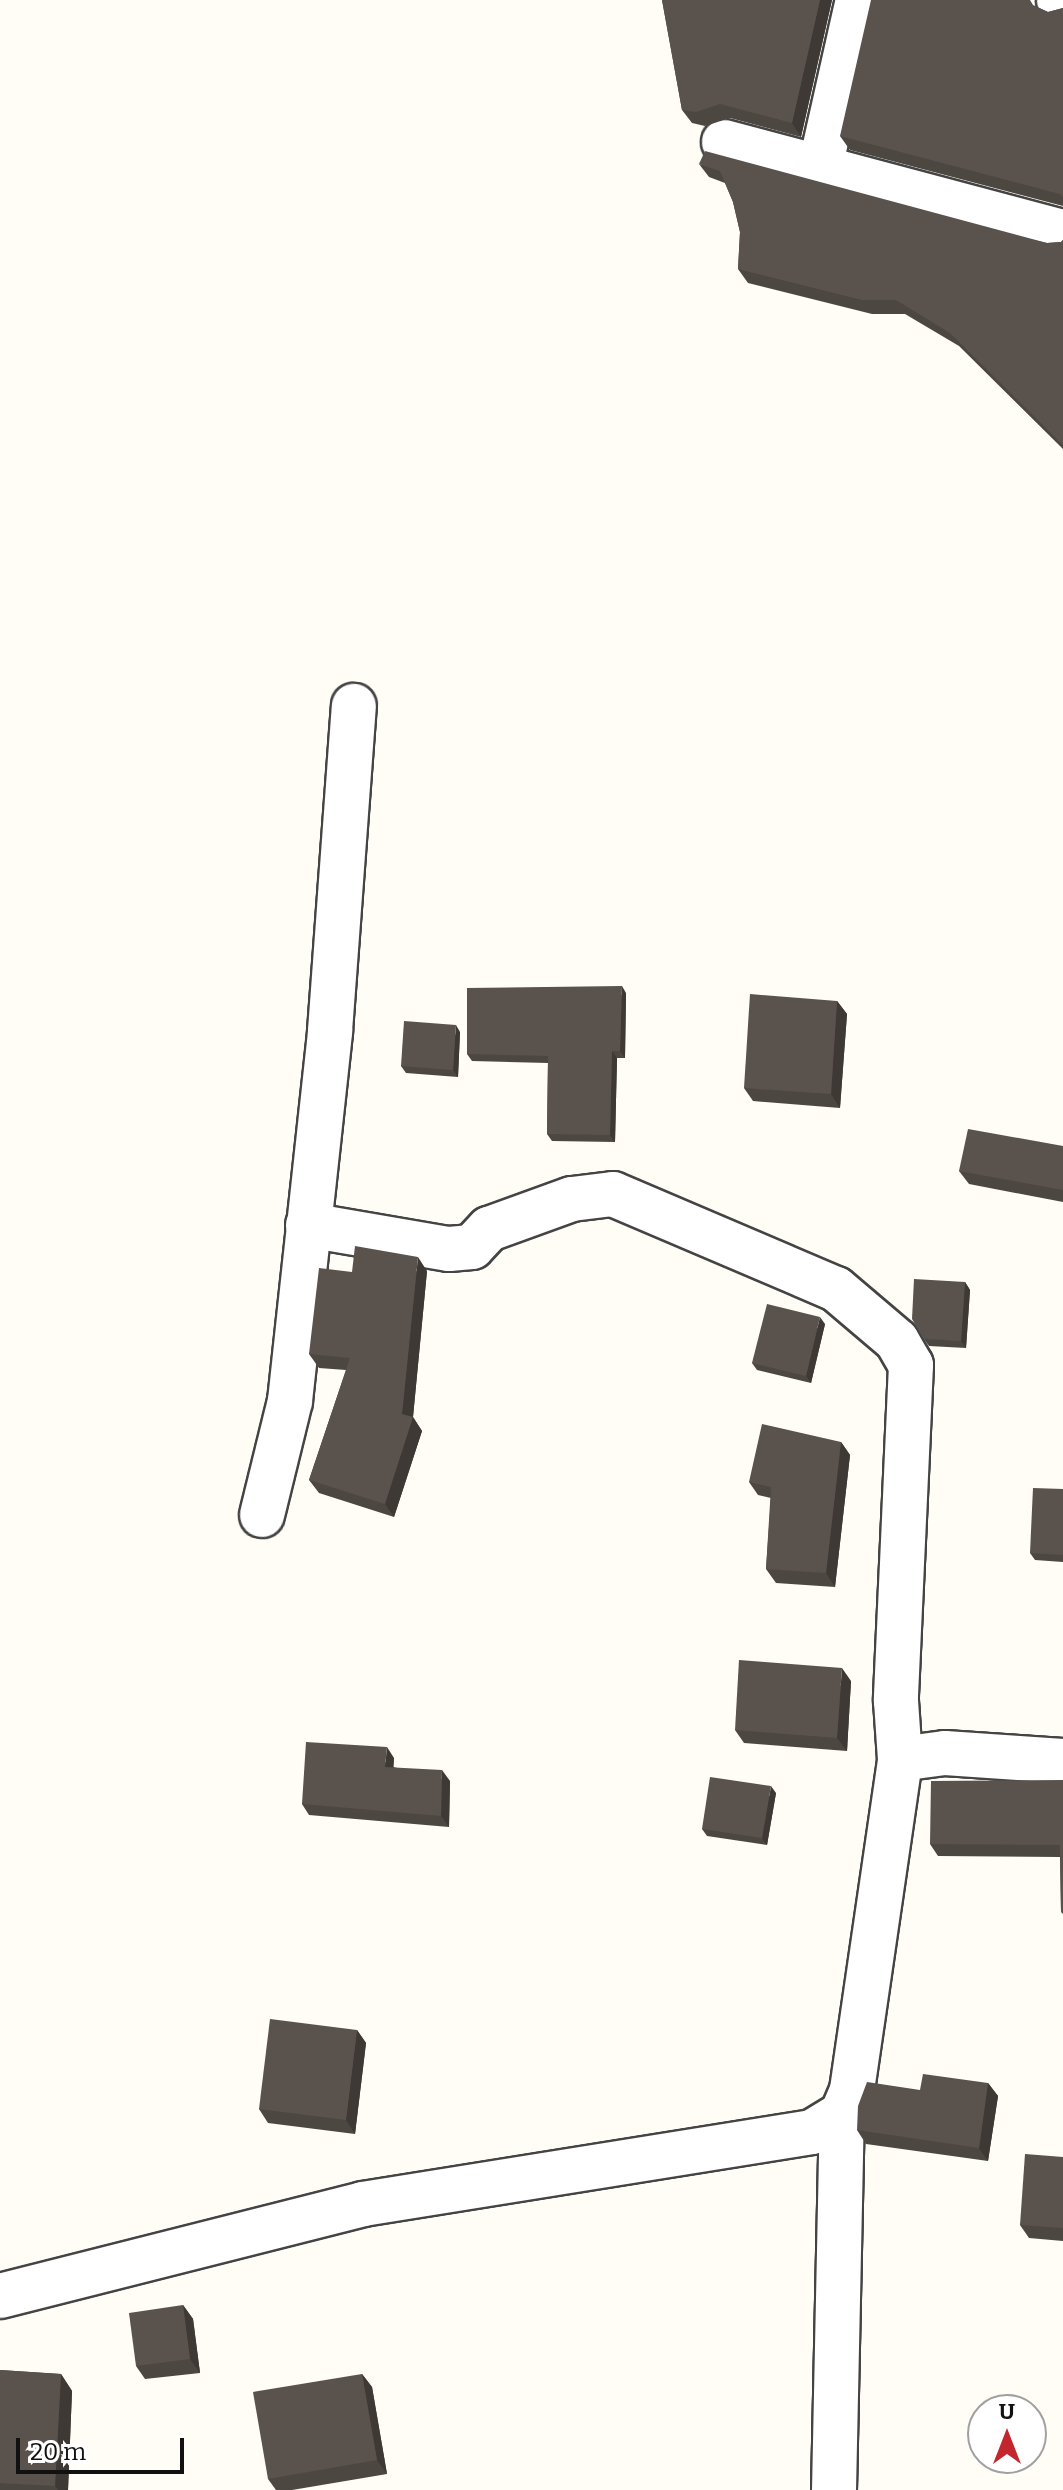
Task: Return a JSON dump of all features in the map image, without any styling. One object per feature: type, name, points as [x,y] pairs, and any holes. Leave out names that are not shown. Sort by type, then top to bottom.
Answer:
[{"type":"street","points":[[820,168],[858,0]]},
{"type":"street","points":[[724,142],[1063,232]]},
{"type":"street","points":[[262,1515],[290,1401],[330,1031],[354,706]]},
{"type":"street","points":[[308,1225],[449,1249],[472,1247],[489,1229],[572,1199],[613,1194],[836,1289],[897,1341],[911,1365],[896,1701],[900,1759],[852,2090],[842,2114],[834,2490]]},
{"type":"street","points":[[900,1759],[945,1753],[1063,1761]]},
{"type":"street","points":[[0,2296],[363,2204],[812,2132],[842,2114]]},
{"type":"building","points":[[662,0],[820,0],[792,123],[720,104],[696,112],[682,110]]},
{"type":"building","points":[[871,0],[1030,0],[1033,5],[1048,12],[1063,8],[1063,197],[840,136]]},
{"type":"building","points":[[705,151],[1047,243],[1063,240],[1063,445],[950,333],[896,300],[862,300],[738,269],[740,232],[733,202],[720,171],[699,164]]},
{"type":"building","points":[[622,986],[620,1051],[612,1051],[610,1135],[547,1134],[548,1056],[467,1054],[467,988]]},
{"type":"building","points":[[750,994],[837,1001],[831,1094],[744,1088]]},
{"type":"building","points":[[404,1021],[456,1025],[453,1070],[401,1066]]},
{"type":"building","points":[[968,1129],[1063,1146],[1063,1190],[959,1171]]},
{"type":"building","points":[[355,1246],[418,1257],[402,1414],[413,1417],[385,1504],[309,1480],[350,1358],[309,1354],[319,1268],[352,1272]]},
{"type":"building","points":[[914,1279],[965,1282],[961,1341],[924,1339],[912,1319]]},
{"type":"building","points":[[767,1304],[820,1317],[806,1376],[752,1363]]},
{"type":"building","points":[[762,1424],[841,1442],[826,1573],[766,1569],[771,1487],[749,1482]]},
{"type":"building","points":[[1033,1488],[1063,1489],[1063,1555],[1030,1553]]},
{"type":"building","points":[[739,1660],[842,1668],[837,1738],[735,1730]]},
{"type":"building","points":[[306,1742],[387,1747],[385,1767],[442,1770],[441,1816],[302,1804]]},
{"type":"building","points":[[710,1777],[771,1786],[762,1838],[702,1829]]},
{"type":"building","points":[[1063,1780],[1063,1912],[1060,1845],[930,1844],[931,1781]]},
{"type":"building","points":[[270,2019],[357,2030],[346,2120],[259,2109]]},
{"type":"building","points":[[923,2074],[988,2083],[979,2148],[857,2130],[858,2106],[867,2082],[920,2090]]},
{"type":"building","points":[[1025,2154],[1063,2157],[1063,2228],[1020,2225]]},
{"type":"building","points":[[183,2305],[190,2359],[136,2366],[129,2313]]},
{"type":"building","points":[[0,2370],[61,2374],[55,2486],[0,2483]]},
{"type":"building","points":[[362,2374],[377,2460],[268,2479],[253,2392]]}]
